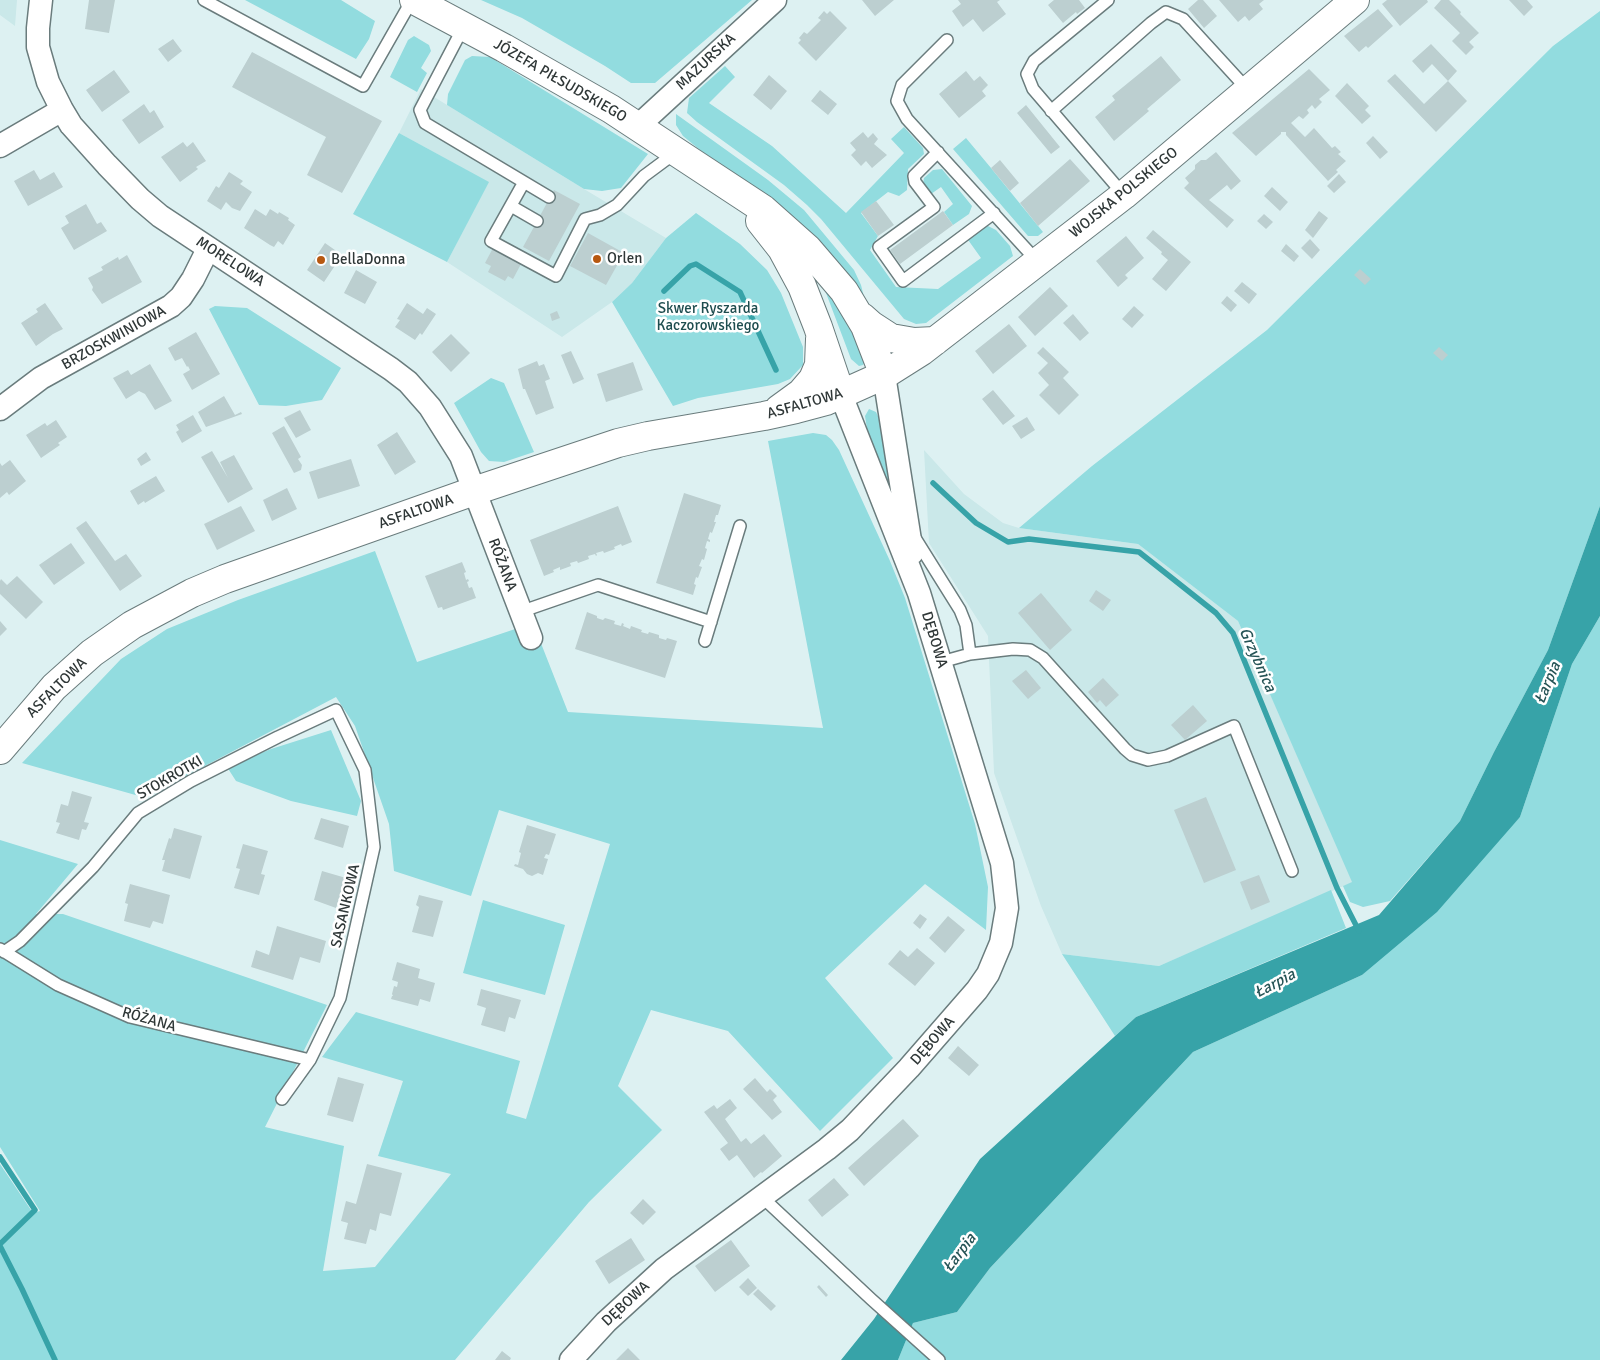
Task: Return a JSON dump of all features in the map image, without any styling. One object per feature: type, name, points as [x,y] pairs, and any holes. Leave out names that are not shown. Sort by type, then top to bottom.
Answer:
[{"type":"street","name":"MORELOWA","points":[[41,0],[38,47],[48,82],[62,110],[86,143],[140,199],[160,216],[391,368],[408,382],[437,417],[461,456],[474,491]]},
{"type":"street","name":"JÓZEFA PIŁSUDSKIEGO","points":[[413,0],[557,77],[638,126],[746,196],[795,236],[830,274],[858,313],[871,326],[891,338],[914,342],[935,341]]},
{"type":"street","name":"MAZURSKA","points":[[638,126],[775,0]]},
{"type":"street","name":"WOJSKA POLSKIEGO","points":[[884,375],[935,341],[1124,195],[1355,0]]},
{"type":"street","points":[[0,146],[62,110]]},
{"type":"street","name":"JÓZEFA PIŁSUDSKIEGO","points":[[702,169],[740,200],[767,229],[795,272],[818,327],[841,395]]},
{"type":"street","name":"BRZOSKWINIOWA","points":[[0,409],[41,378],[171,306],[181,297],[193,280],[208,248]]},
{"type":"street","name":"JÓZEFA PIŁSUDSKIEGO","points":[[858,313],[884,375]]},
{"type":"street","name":"JÓZEFA PIŁSUDSKIEGO","points":[[764,416],[791,402],[802,393],[813,379],[820,357],[818,327]]},
{"type":"street","name":"ASFALTOWA","points":[[0,750],[54,687],[80,663],[117,634],[159,609],[225,580],[474,491],[629,440],[764,416],[812,405],[841,395],[884,375]]},
{"type":"street","name":"DĘBOWA","points":[[884,375],[919,593]]},
{"type":"street","name":"DĘBOWA","points":[[571,1360],[612,1316],[664,1269],[850,1130],[910,1068],[978,990],[988,974],[1001,943],[1007,908],[1002,863],[919,593],[841,395]]},
{"type":"street","name":"RÓŻANA","points":[[474,491],[531,638]]},
{"type":"lane","points":[[204,0],[363,86],[413,0]]},
{"type":"lane","points":[[1108,0],[1034,61],[1027,74],[1033,89],[1124,195]]},
{"type":"lane","points":[[1051,111],[1166,12],[1183,19],[1248,90]]},
{"type":"lane","points":[[464,26],[420,110],[425,123],[549,197]]},
{"type":"lane","points":[[947,40],[902,85],[897,101],[907,119],[1037,261]]},
{"type":"lane","points":[[524,182],[491,241],[556,276],[585,219],[600,215],[617,204],[644,176],[664,159],[676,152]]},
{"type":"lane","points":[[938,152],[914,176],[915,182],[934,207],[879,247],[903,281],[994,213]]},
{"type":"lane","points":[[511,206],[536,221]]},
{"type":"lane","points":[[563,235],[574,241]]},
{"type":"lane","points":[[705,641],[740,526]]},
{"type":"lane","points":[[908,526],[960,610],[966,625],[970,654]]},
{"type":"lane","points":[[520,612],[598,584],[711,622]]},
{"type":"lane","points":[[941,662],[970,654],[1013,649],[1030,650],[1043,658],[1125,749],[1132,755],[1148,760],[1167,756],[1234,726],[1292,871]]},
{"type":"lane","name":"STOKROTKI","points":[[2,951],[20,941],[93,867],[138,814],[191,780],[336,710]]},
{"type":"lane","name":"SASANKOWA","points":[[282,1098],[310,1060],[340,998],[374,847],[365,770],[336,710]]},
{"type":"lane","name":"RÓŻANA","points":[[2,951],[58,985],[130,1017],[310,1060]]},
{"type":"lane","points":[[762,1197],[939,1360]]},
{"type":"shaded area","points":[[0,0],[17,0],[15,26],[0,15]]},
{"type":"shaded area","points":[[421,89],[666,238],[632,283],[612,302],[562,337],[447,262],[488,182],[399,133]]},
{"type":"shaded area","points":[[924,450],[964,494],[1003,523],[1019,528],[1138,544],[1238,621],[1353,882],[1159,966],[1062,954],[1041,906],[994,773],[988,636],[929,543]]},
{"type":"green space","points":[[245,0],[341,0],[375,21],[369,39],[356,59]]},
{"type":"green space","points":[[481,0],[752,0],[655,83],[631,83],[522,18]]},
{"type":"green space","points":[[1600,11],[1600,506],[1548,650],[1460,821],[1390,901],[1363,907],[1350,902],[1343,886],[1352,882],[1238,621],[1138,544],[1019,528],[1092,466],[1267,330],[1553,46]]},
{"type":"green space","points":[[414,36],[429,45],[431,51],[421,68],[427,73],[417,92],[390,77],[408,40]]},
{"type":"green space","points":[[472,56],[490,57],[648,154],[621,188],[602,191],[584,189],[447,105],[448,94],[465,60]]},
{"type":"green space","points":[[725,66],[735,77],[709,103],[772,146],[846,213],[904,153],[891,139],[904,127],[923,148],[924,154],[908,169],[907,190],[899,196],[888,192],[861,213],[878,236],[870,250],[896,287],[938,289],[981,258],[966,237],[986,225],[996,230],[1010,246],[1013,256],[926,323],[916,324],[904,319],[821,219],[807,205],[784,185],[687,113],[689,98]]},
{"type":"green space","points":[[676,114],[768,180],[804,210],[854,270],[864,297],[774,203],[757,188],[700,150],[683,136],[676,125]]},
{"type":"green space","points":[[399,133],[489,182],[447,262],[353,214]]},
{"type":"green space","points":[[966,138],[1043,232],[1038,236],[1028,236],[953,149]]},
{"type":"green space","points":[[942,169],[972,206],[969,214],[953,225],[944,212],[953,204],[941,187],[931,194],[923,184],[924,178],[933,170]]},
{"type":"green space","name":"Skwer Ryszarda Kaczorowskiego","points":[[696,213],[740,244],[767,270],[781,293],[803,347],[803,365],[790,379],[778,384],[698,398],[673,406],[612,302],[632,283],[666,238]]},
{"type":"green space","points":[[812,267],[845,305],[866,361],[863,365],[859,366],[851,359],[826,293]]},
{"type":"green space","points":[[215,306],[247,308],[341,368],[322,400],[286,406],[259,405],[209,309]]},
{"type":"green space","points":[[491,378],[504,383],[534,452],[504,462],[489,461],[481,452],[454,403]]},
{"type":"green space","points":[[869,409],[876,412],[883,427],[901,528],[869,441],[865,416]]},
{"type":"green space","points":[[813,433],[826,435],[839,450],[905,598],[975,824],[988,887],[986,930],[925,884],[825,978],[893,1058],[820,1131],[728,1031],[651,1010],[618,1086],[662,1130],[589,1202],[455,1360],[0,1360],[0,1164],[33,1213],[40,1211],[0,1147],[0,840],[78,864],[36,914],[63,914],[327,1005],[265,1127],[344,1146],[323,1271],[375,1267],[451,1174],[378,1156],[403,1081],[322,1057],[356,1012],[520,1061],[506,1113],[526,1119],[610,844],[499,810],[471,896],[394,871],[389,824],[355,726],[336,697],[180,779],[139,796],[22,763],[121,659],[167,629],[238,600],[375,551],[417,662],[533,623],[568,712],[823,728],[768,441]]},
{"type":"green space","points":[[1600,616],[1600,1360],[898,1360],[913,1323],[957,1312],[990,1268],[1193,1052],[1362,975],[1520,817],[1572,664]]},
{"type":"green space","points":[[331,730],[361,801],[357,816],[291,801],[236,781],[227,767],[271,749]]},
{"type":"green space","points":[[1331,890],[1346,928],[1136,1017],[1115,1036],[1062,954],[1159,966]]},
{"type":"green space","points":[[483,900],[565,925],[545,995],[463,973]]},
{"type":"water","name":"Łarpia","points":[[1600,506],[1600,616],[1572,664],[1520,817],[1437,912],[1362,975],[1193,1052],[990,1268],[957,1312],[913,1323],[898,1360],[841,1360],[874,1319],[980,1159],[1136,1017],[1379,915],[1460,821],[1548,650]]},
{"type":"building","points":[[89,0],[115,0],[109,33],[85,29]]},
{"type":"building","points":[[862,0],[894,0],[875,16]]},
{"type":"building","points":[[958,0],[1000,0],[997,2],[1006,14],[983,32],[973,19],[963,27],[952,11],[961,4]]},
{"type":"building","points":[[1054,0],[1079,0],[1085,8],[1077,14],[1076,12],[1063,23],[1048,5]]},
{"type":"building","points":[[1198,0],[1203,0],[1217,16],[1204,28],[1188,9]]},
{"type":"building","points":[[1219,0],[1264,0],[1259,4],[1263,9],[1249,21],[1245,16],[1238,22]]},
{"type":"building","points":[[1387,0],[1427,0],[1428,2],[1400,26],[1382,4]]},
{"type":"building","points":[[1441,0],[1449,0],[1479,33],[1469,42],[1474,47],[1466,55],[1452,41],[1460,33],[1434,8]]},
{"type":"building","points":[[1509,0],[1527,0],[1533,7],[1524,16]]},
{"type":"building","points":[[1378,9],[1393,26],[1368,48],[1366,46],[1359,52],[1344,36]]},
{"type":"building","points":[[824,11],[827,14],[830,11],[847,28],[816,61],[798,43],[801,40],[799,38],[804,32],[807,34],[821,20],[818,18]]},
{"type":"building","points":[[173,39],[182,51],[168,62],[158,49]]},
{"type":"building","points":[[1431,44],[1457,71],[1448,81],[1432,64],[1423,73],[1412,61]]},
{"type":"building","points":[[252,52],[382,121],[342,193],[307,175],[326,137],[232,87]]},
{"type":"building","points":[[1161,56],[1181,80],[1114,141],[1095,117],[1115,100],[1112,96]]},
{"type":"building","points":[[1309,69],[1330,90],[1319,99],[1322,102],[1315,109],[1312,105],[1307,110],[1309,113],[1303,119],[1299,116],[1291,123],[1305,137],[1314,128],[1332,148],[1335,146],[1341,152],[1338,154],[1346,161],[1328,181],[1286,135],[1286,132],[1281,132],[1256,156],[1232,133]]},
{"type":"building","points":[[114,70],[130,92],[102,112],[86,90]]},
{"type":"building","points":[[966,71],[974,81],[980,76],[988,85],[982,91],[986,96],[959,118],[939,94]]},
{"type":"building","points":[[1395,74],[1424,104],[1448,81],[1467,101],[1436,132],[1387,81]]},
{"type":"building","points":[[769,75],[787,91],[771,110],[753,95]]},
{"type":"building","points":[[1347,83],[1369,106],[1365,110],[1371,116],[1362,124],[1335,96]]},
{"type":"building","points":[[820,90],[837,104],[828,115],[811,101]]},
{"type":"building","points":[[144,104],[150,113],[154,110],[164,127],[139,144],[122,120]]},
{"type":"building","points":[[1026,105],[1060,147],[1051,154],[1017,113]]},
{"type":"building","points":[[863,132],[868,138],[873,133],[878,139],[874,144],[887,155],[872,168],[866,161],[861,166],[851,155],[856,150],[850,143]]},
{"type":"building","points":[[1373,136],[1388,152],[1380,159],[1366,143]]},
{"type":"building","points":[[183,142],[187,147],[193,142],[206,161],[196,167],[198,169],[180,182],[161,157]]},
{"type":"building","points":[[1216,152],[1241,181],[1231,190],[1227,185],[1209,200],[1234,220],[1227,228],[1184,188],[1189,183],[1185,178],[1195,169],[1195,165],[1201,160],[1206,160]]},
{"type":"building","points":[[1070,159],[1090,181],[1038,226],[1020,203]]},
{"type":"building","points":[[1000,160],[1019,183],[1010,191],[991,168]]},
{"type":"building","points":[[34,170],[40,180],[54,172],[63,187],[28,206],[14,181]]},
{"type":"building","points":[[229,172],[243,181],[240,184],[252,192],[240,211],[232,208],[226,202],[221,210],[207,201],[216,186],[219,188]]},
{"type":"building","points":[[1339,174],[1346,182],[1334,193],[1327,186]]},
{"type":"building","points":[[1272,187],[1288,202],[1280,211],[1264,196]]},
{"type":"building","points":[[554,190],[580,204],[549,261],[523,247]]},
{"type":"building","points":[[876,201],[894,225],[878,236],[861,212]]},
{"type":"building","points":[[86,204],[97,224],[101,222],[107,231],[74,250],[61,228],[69,223],[65,216]]},
{"type":"building","points":[[255,209],[266,216],[270,209],[278,214],[279,212],[289,218],[288,220],[295,225],[283,245],[278,241],[274,247],[244,228]]},
{"type":"building","points":[[943,211],[953,225],[900,264],[890,250]]},
{"type":"building","points":[[1319,211],[1328,218],[1313,238],[1305,230]]},
{"type":"building","points":[[1264,214],[1273,222],[1266,229],[1257,221]]},
{"type":"building","points":[[1153,230],[1191,262],[1166,291],[1152,279],[1168,260],[1146,238]]},
{"type":"building","name":"Orlen","points":[[588,233],[624,253],[606,285],[570,266]]},
{"type":"building","points":[[1126,236],[1144,258],[1125,275],[1128,278],[1118,287],[1096,261]]},
{"type":"building","points":[[1310,239],[1320,250],[1312,259],[1301,248]]},
{"type":"building","points":[[325,243],[342,255],[324,282],[307,270]]},
{"type":"building","points":[[1286,244],[1299,256],[1294,262],[1281,251]]},
{"type":"building","points":[[493,248],[521,264],[513,279],[508,276],[505,281],[488,272],[491,266],[485,263]]},
{"type":"building","points":[[127,255],[142,282],[102,304],[92,290],[93,287],[88,278],[103,270],[101,267],[118,257],[119,260]]},
{"type":"building","points":[[1360,269],[1371,279],[1365,285],[1354,275]]},
{"type":"building","points":[[356,270],[377,282],[365,304],[344,293]]},
{"type":"building","points":[[1242,282],[1257,294],[1249,304],[1234,291]]},
{"type":"building","points":[[1050,287],[1068,306],[1035,336],[1018,317]]},
{"type":"building","points":[[1227,296],[1237,305],[1231,312],[1221,303]]},
{"type":"building","points":[[45,303],[63,329],[36,346],[21,323],[38,312],[36,309]]},
{"type":"building","points":[[407,303],[423,314],[427,308],[436,314],[422,335],[420,333],[415,340],[395,327],[400,320],[397,319]]},
{"type":"building","points":[[1134,306],[1144,315],[1132,328],[1122,319]]},
{"type":"building","points":[[557,311],[560,318],[552,321],[550,314]]},
{"type":"building","points":[[1073,314],[1089,333],[1080,341],[1063,323]]},
{"type":"building","points":[[1009,324],[1027,346],[993,374],[975,351]]},
{"type":"building","points":[[196,332],[220,374],[192,390],[183,374],[190,370],[188,366],[182,358],[175,361],[168,348]]},
{"type":"building","points":[[451,334],[470,353],[451,372],[432,352]]},
{"type":"building","points":[[1043,347],[1069,372],[1063,378],[1079,395],[1059,415],[1039,395],[1049,385],[1038,373],[1048,363],[1037,353]]},
{"type":"building","points":[[1439,347],[1448,355],[1442,361],[1433,353]]},
{"type":"building","points":[[571,351],[584,379],[573,384],[561,355]]},
{"type":"building","points":[[537,361],[539,366],[544,364],[550,379],[545,381],[554,408],[536,415],[525,389],[523,389],[518,369]]},
{"type":"building","points":[[633,362],[643,390],[606,402],[597,374]]},
{"type":"building","points":[[150,364],[172,401],[155,410],[145,394],[139,391],[126,399],[113,378],[128,370],[131,375]]},
{"type":"building","points":[[993,390],[1015,416],[1003,425],[982,399]]},
{"type":"building","points":[[224,396],[235,415],[241,412],[242,414],[206,427],[198,412]]},
{"type":"building","points":[[300,410],[311,430],[296,438],[284,418]]},
{"type":"building","points":[[193,415],[202,431],[182,443],[176,432],[179,430],[176,425]]},
{"type":"building","points":[[1027,417],[1035,430],[1021,439],[1012,426]]},
{"type":"building","points":[[56,420],[67,437],[58,443],[60,445],[41,458],[26,435],[45,423],[47,426]]},
{"type":"building","points":[[284,426],[301,457],[298,459],[302,465],[301,470],[294,473],[272,433]]},
{"type":"building","points":[[397,432],[416,462],[395,475],[377,445]]},
{"type":"building","points":[[212,451],[228,478],[220,462],[234,455],[253,489],[228,503],[201,457]]},
{"type":"building","points":[[146,452],[151,460],[141,466],[137,459]]},
{"type":"building","points":[[351,459],[360,486],[318,499],[309,472]]},
{"type":"building","points":[[10,460],[26,481],[9,495],[7,492],[0,498],[0,463],[2,466]]},
{"type":"building","points":[[156,476],[165,491],[138,505],[130,491]]},
{"type":"building","points":[[287,488],[297,509],[272,521],[263,500]]},
{"type":"building","points":[[684,493],[721,505],[718,515],[716,515],[714,522],[716,522],[712,533],[710,532],[708,539],[710,542],[707,541],[704,560],[702,559],[699,566],[702,567],[698,578],[696,577],[693,595],[656,583]]},
{"type":"building","points":[[241,506],[255,531],[217,550],[204,524]]},
{"type":"building","points":[[618,506],[632,542],[622,546],[621,544],[614,547],[615,549],[604,553],[603,551],[596,553],[596,556],[595,554],[588,556],[589,559],[578,563],[577,561],[570,563],[571,566],[560,570],[560,567],[544,576],[530,540]]},
{"type":"building","points":[[86,521],[115,561],[126,554],[142,576],[120,591],[76,528]]},
{"type":"building","points":[[71,543],[85,563],[54,585],[39,565]]},
{"type":"building","points":[[462,562],[466,572],[464,573],[466,580],[468,579],[469,581],[467,582],[469,588],[472,587],[476,598],[443,610],[442,607],[438,608],[425,576]]},
{"type":"building","points":[[17,576],[43,602],[26,619],[0,594],[1,579],[7,585]]},
{"type":"building","points":[[1096,590],[1111,600],[1103,611],[1089,601]]},
{"type":"building","points":[[1041,593],[1072,630],[1050,650],[1018,613]]},
{"type":"building","points":[[587,612],[603,620],[605,618],[615,621],[614,624],[621,626],[622,623],[624,624],[623,626],[630,629],[631,626],[642,630],[641,632],[659,635],[659,638],[677,641],[665,678],[575,649]]},
{"type":"building","points":[[0,621],[7,629],[0,636]]},
{"type":"building","points":[[1026,670],[1041,688],[1028,699],[1012,681]]},
{"type":"building","points":[[1103,678],[1119,695],[1106,707],[1100,700],[1097,703],[1088,692]]},
{"type":"building","points":[[1193,705],[1207,721],[1185,740],[1171,725]]},
{"type":"building","points":[[72,791],[92,797],[84,822],[89,823],[86,830],[82,829],[79,840],[56,833],[60,823],[56,822],[61,804],[68,806]]},
{"type":"building","points":[[1206,797],[1236,870],[1204,883],[1174,810]]},
{"type":"building","points":[[321,818],[349,826],[343,848],[314,839]]},
{"type":"building","points":[[527,825],[556,834],[549,855],[546,854],[544,858],[548,859],[543,875],[538,873],[532,876],[523,869],[514,866],[515,864],[518,865],[521,853],[519,852]]},
{"type":"building","points":[[174,828],[202,836],[190,879],[162,871],[165,860],[162,860]]},
{"type":"building","points":[[243,844],[268,851],[261,874],[265,875],[259,895],[234,888],[240,869],[236,868]]},
{"type":"building","points":[[322,871],[346,878],[336,908],[314,900]]},
{"type":"building","points":[[1259,875],[1270,902],[1251,910],[1240,882]]},
{"type":"building","points":[[130,884],[170,895],[163,924],[153,921],[150,928],[124,921],[128,904],[125,903]]},
{"type":"building","points":[[419,895],[443,901],[433,937],[412,932],[419,907],[416,905]]},
{"type":"building","points":[[920,914],[927,919],[920,929],[913,923]]},
{"type":"building","points":[[948,916],[965,930],[945,953],[929,938]]},
{"type":"building","points":[[277,926],[326,941],[320,963],[300,957],[293,980],[251,967],[256,950],[269,955]]},
{"type":"building","points":[[917,948],[935,963],[915,986],[888,964],[900,950],[908,957]]},
{"type":"building","points":[[397,962],[420,969],[418,978],[435,983],[430,1002],[420,999],[418,1006],[391,999],[394,986],[397,987],[398,982],[392,980]]},
{"type":"building","points":[[481,989],[521,1000],[515,1019],[509,1017],[505,1032],[481,1025],[486,1008],[477,1005]]},
{"type":"building","points":[[958,1046],[979,1065],[969,1076],[948,1058]]},
{"type":"building","points":[[338,1077],[364,1084],[353,1122],[327,1115]]},
{"type":"building","points":[[755,1078],[767,1092],[770,1089],[777,1096],[773,1100],[782,1112],[772,1120],[743,1089]]},
{"type":"building","points":[[730,1099],[737,1108],[725,1119],[741,1142],[746,1138],[751,1144],[764,1134],[782,1156],[754,1178],[737,1155],[729,1161],[720,1149],[728,1143],[704,1112],[714,1105],[717,1109]]},
{"type":"building","points":[[903,1119],[919,1136],[864,1186],[848,1168]]},
{"type":"building","points":[[367,1164],[402,1173],[391,1216],[380,1213],[376,1231],[370,1229],[366,1244],[344,1239],[348,1223],[341,1221],[346,1201],[356,1204]]},
{"type":"building","points":[[834,1178],[849,1195],[822,1217],[808,1200]]},
{"type":"building","points":[[643,1199],[656,1212],[643,1225],[630,1213]]},
{"type":"building","points":[[631,1238],[645,1260],[609,1284],[595,1261]]},
{"type":"building","points":[[731,1240],[750,1266],[715,1292],[695,1266]]},
{"type":"building","points":[[748,1278],[757,1288],[748,1296],[739,1287]]},
{"type":"building","points":[[819,1285],[828,1295],[826,1297],[817,1287]]},
{"type":"building","points":[[758,1289],[776,1306],[771,1311],[753,1294]]},
{"type":"building","points":[[628,1348],[640,1360],[616,1360]]},
{"type":"building","points":[[502,1351],[511,1358],[510,1360],[495,1360]]},
{"type":"waterway","points":[[664,291],[690,266],[696,264],[740,292],[776,370]]},
{"type":"waterway","name":"Grzybnica","points":[[933,483],[976,523],[1008,542],[1029,539],[1139,552],[1216,613],[1233,633],[1337,888],[1359,931]]},
{"type":"waterway","points":[[0,1157],[35,1210],[0,1244]]},
{"type":"waterway","points":[[0,1246],[55,1360]]},
{"type":"place","name":"Orlen","points":[[597,259]]},
{"type":"place","name":"BellaDonna","points":[[321,260]]}]
